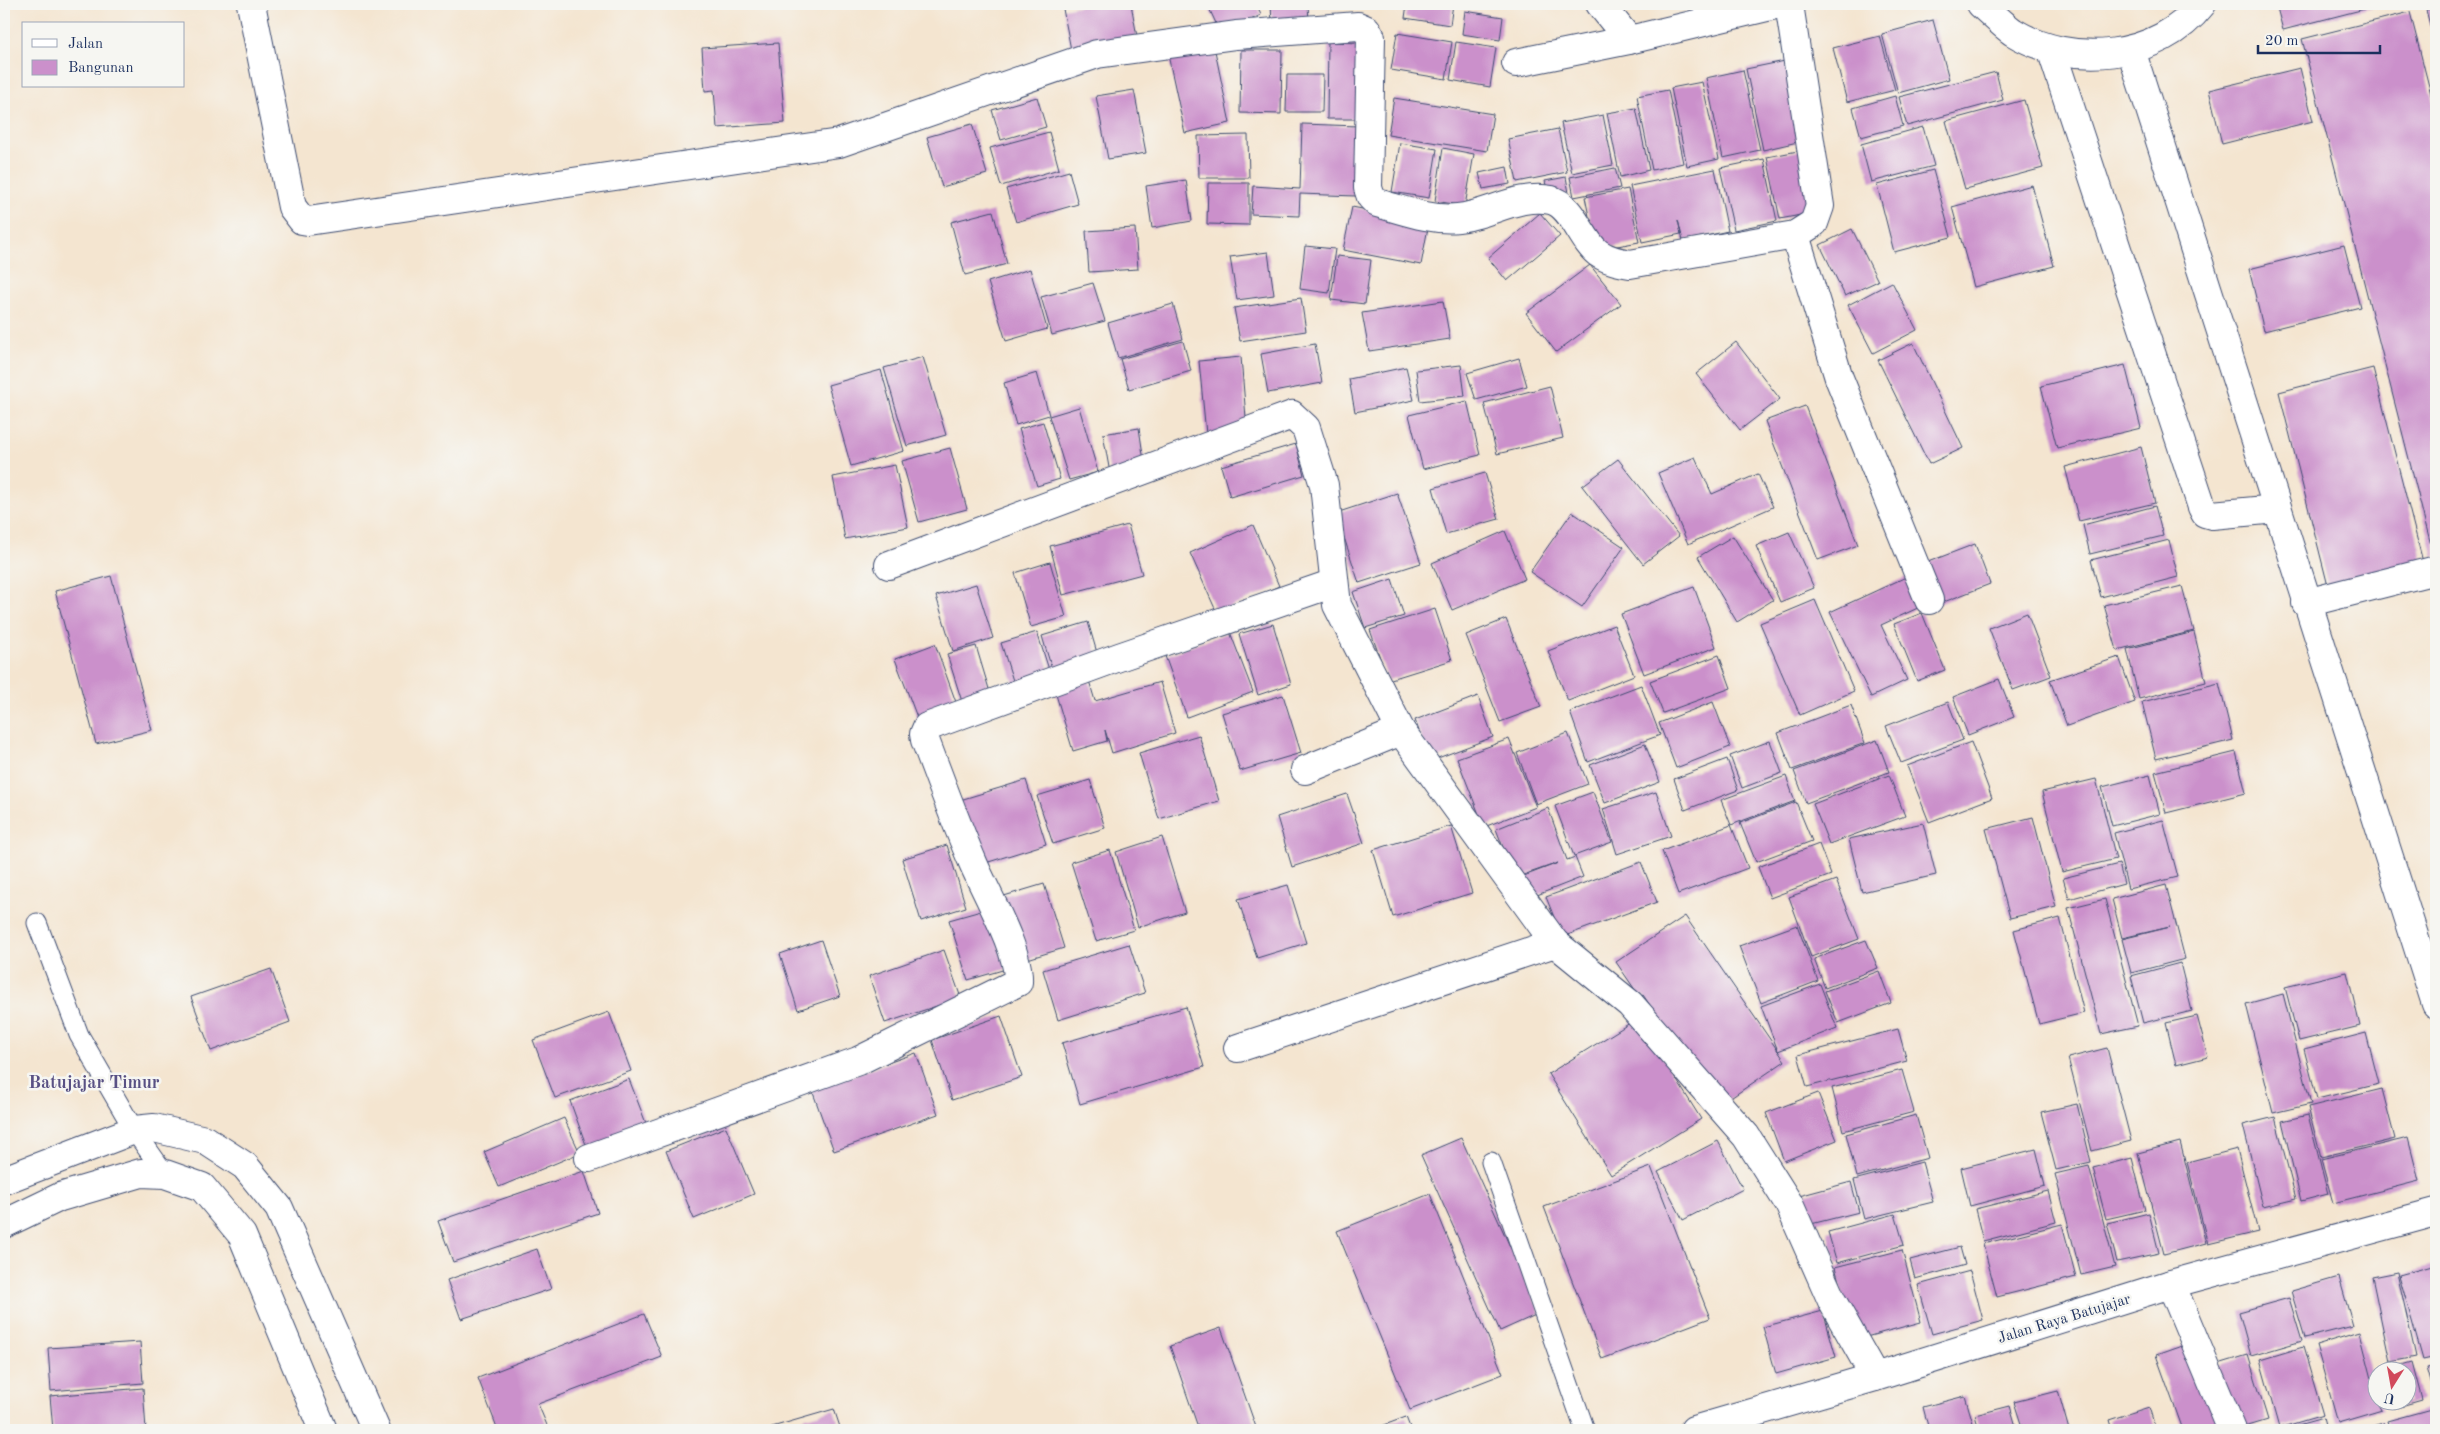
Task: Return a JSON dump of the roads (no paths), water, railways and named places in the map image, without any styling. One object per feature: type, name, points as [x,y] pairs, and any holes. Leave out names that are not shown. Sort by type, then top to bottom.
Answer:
[{"type":"main road","points":[[251,4],[292,207],[296,215],[302,220],[308,221],[839,143],[1097,54],[1236,35],[1358,26],[1367,30],[1371,38],[1368,188],[1371,197],[1376,203],[1441,219],[1460,218],[1528,200],[1552,200],[1568,213],[1597,252],[1615,261],[1630,264],[1795,236],[1814,223],[1820,206],[1789,4]]},
{"type":"main road","points":[[1600,4],[1629,40]]},
{"type":"main road","points":[[1516,63],[1629,40],[1780,4]]},
{"type":"main road","points":[[1981,4],[2013,31],[2051,49],[2091,55],[2131,50],[2165,35],[2195,13],[2202,4]]},
{"type":"main road","points":[[2051,49],[2202,507],[2212,515],[2278,508]]},
{"type":"main road","points":[[2131,50],[2278,508],[2306,603],[2436,1004]]},
{"type":"main road","points":[[1795,236],[1839,378],[1929,600]]},
{"type":"main road","points":[[889,565],[1292,415],[1306,428],[1324,485],[1336,605],[1401,731],[1555,943],[1630,1004],[1746,1136],[1789,1204],[1832,1301],[1875,1377]]},
{"type":"main road","points":[[2306,603],[2436,570]]},
{"type":"main road","points":[[589,1158],[858,1061],[1018,982],[1018,970],[1008,943],[973,863],[925,740],[924,734],[927,727],[1119,656],[1334,583]]},
{"type":"main road","points":[[1305,770],[1401,731]]},
{"type":"main road","points":[[1238,1048],[1555,943]]},
{"type":"main road","points":[[4,1180],[134,1130],[154,1128],[205,1140],[245,1166],[279,1208],[376,1430]]},
{"type":"main road","points":[[4,1224],[60,1197],[140,1173],[165,1174],[202,1187],[242,1235],[323,1430]]},
{"type":"main road","name":"Jalan Raya Batujajar","points":[[1694,1430],[1875,1377],[2171,1284],[2436,1212]]},
{"type":"main road","points":[[2171,1284],[2232,1430]]},
{"type":"lane","points":[[37,923],[80,1035],[134,1130],[165,1174]]},
{"type":"lane","points":[[1491,1162],[1585,1430]]},
{"type":"district","name":"Batujajar Timur","points":[[94,1082]]}]
